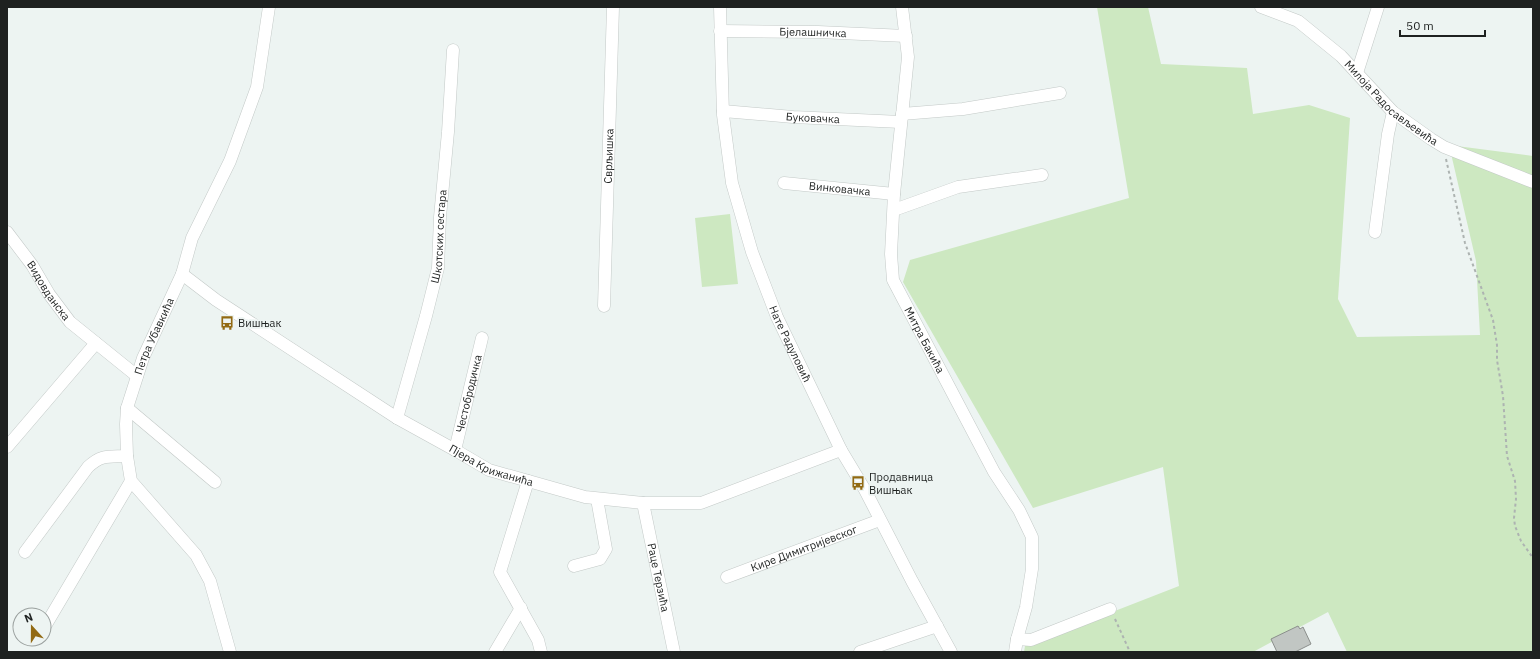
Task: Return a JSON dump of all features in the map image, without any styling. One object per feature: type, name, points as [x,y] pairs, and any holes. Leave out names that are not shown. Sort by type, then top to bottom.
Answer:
[{"type":"street","name":"Петра Убавкића","points":[[131,480],[127,456],[127,408],[143,358],[182,274],[192,238],[230,161],[257,87],[269,7]]},
{"type":"street","name":"Сврљишка","points":[[604,306],[612,7]]},
{"type":"street","name":"Нате Радуловић","points":[[720,7],[723,111],[732,183],[752,252],[777,318],[840,450],[865,490],[951,652]]},
{"type":"street","name":"Митра Бакића","points":[[902,7],[908,57],[894,194],[891,254],[893,280],[994,472],[1019,510],[1032,537],[1032,569],[1026,607],[1015,652]]},
{"type":"street","name":"Милоја Радосављевића","points":[[1261,7],[1298,21],[1341,56],[1394,112],[1431,139],[1444,147],[1533,182]]},
{"type":"street","points":[[1357,73],[1378,7]]},
{"type":"street","name":"Бјелашничка","points":[[720,31],[818,32],[906,36]]},
{"type":"street","name":"Шкотских сестара","points":[[397,418],[438,268],[440,217],[454,50]]},
{"type":"street","name":"Буковачка","points":[[723,111],[794,117],[902,118],[1060,93]]},
{"type":"street","points":[[1375,232],[1388,134],[1394,112]]},
{"type":"street","points":[[894,210],[958,187],[1042,175]]},
{"type":"street","name":"Винковачка","points":[[784,183],[894,194]]},
{"type":"street","name":"Видовданска","points":[[7,232],[32,265],[49,294],[70,322],[138,376]]},
{"type":"street","name":"Пјера Крижанића","points":[[182,274],[216,300],[397,418],[489,470],[585,497],[643,503],[700,503],[840,450]]},
{"type":"street","name":"Честобродичка","points":[[455,450],[482,338]]},
{"type":"street","points":[[7,447],[96,343]]},
{"type":"street","points":[[127,408],[215,482]]},
{"type":"street","points":[[25,552],[88,467],[97,459],[127,456]]},
{"type":"street","points":[[52,614],[131,480],[196,555],[210,581],[230,652]]},
{"type":"street","points":[[528,481],[500,572],[521,608],[539,646]]},
{"type":"street","points":[[574,566],[600,559],[606,549],[597,499]]},
{"type":"street","name":"Раце Терзића","points":[[643,503],[674,652]]},
{"type":"street","name":"Кире Димитријевског","points":[[727,577],[880,520]]},
{"type":"street","points":[[496,652],[521,608]]},
{"type":"street","points":[[1017,639],[1031,640],[1110,609]]},
{"type":"street","points":[[860,652],[937,626]]},
{"type":"path","points":[[1444,147],[1465,243],[1490,309],[1495,330],[1497,360],[1503,396],[1506,442],[1510,469],[1515,481],[1515,526],[1521,541],[1533,558]]},
{"type":"path","points":[[1110,609],[1130,652]]},
{"type":"green space","points":[[1097,7],[1148,7],[1161,64],[1247,68],[1253,114],[1309,105],[1350,118],[1338,299],[1357,337],[1480,335],[1476,261],[1449,145],[1533,156],[1533,652],[1347,652],[1328,612],[1253,652],[1024,652],[1025,646],[1179,586],[1163,467],[1033,508],[903,282],[910,260],[1129,198]]},
{"type":"green space","points":[[730,214],[738,284],[702,287],[695,218]]},
{"type":"building","points":[[1298,626],[1300,629],[1303,627],[1311,644],[1295,652],[1277,652],[1271,639]]},
{"type":"place","name":"Вишњак","points":[[227,323]]},
{"type":"place","name":"Продавница Вишњак","points":[[858,483]]}]
